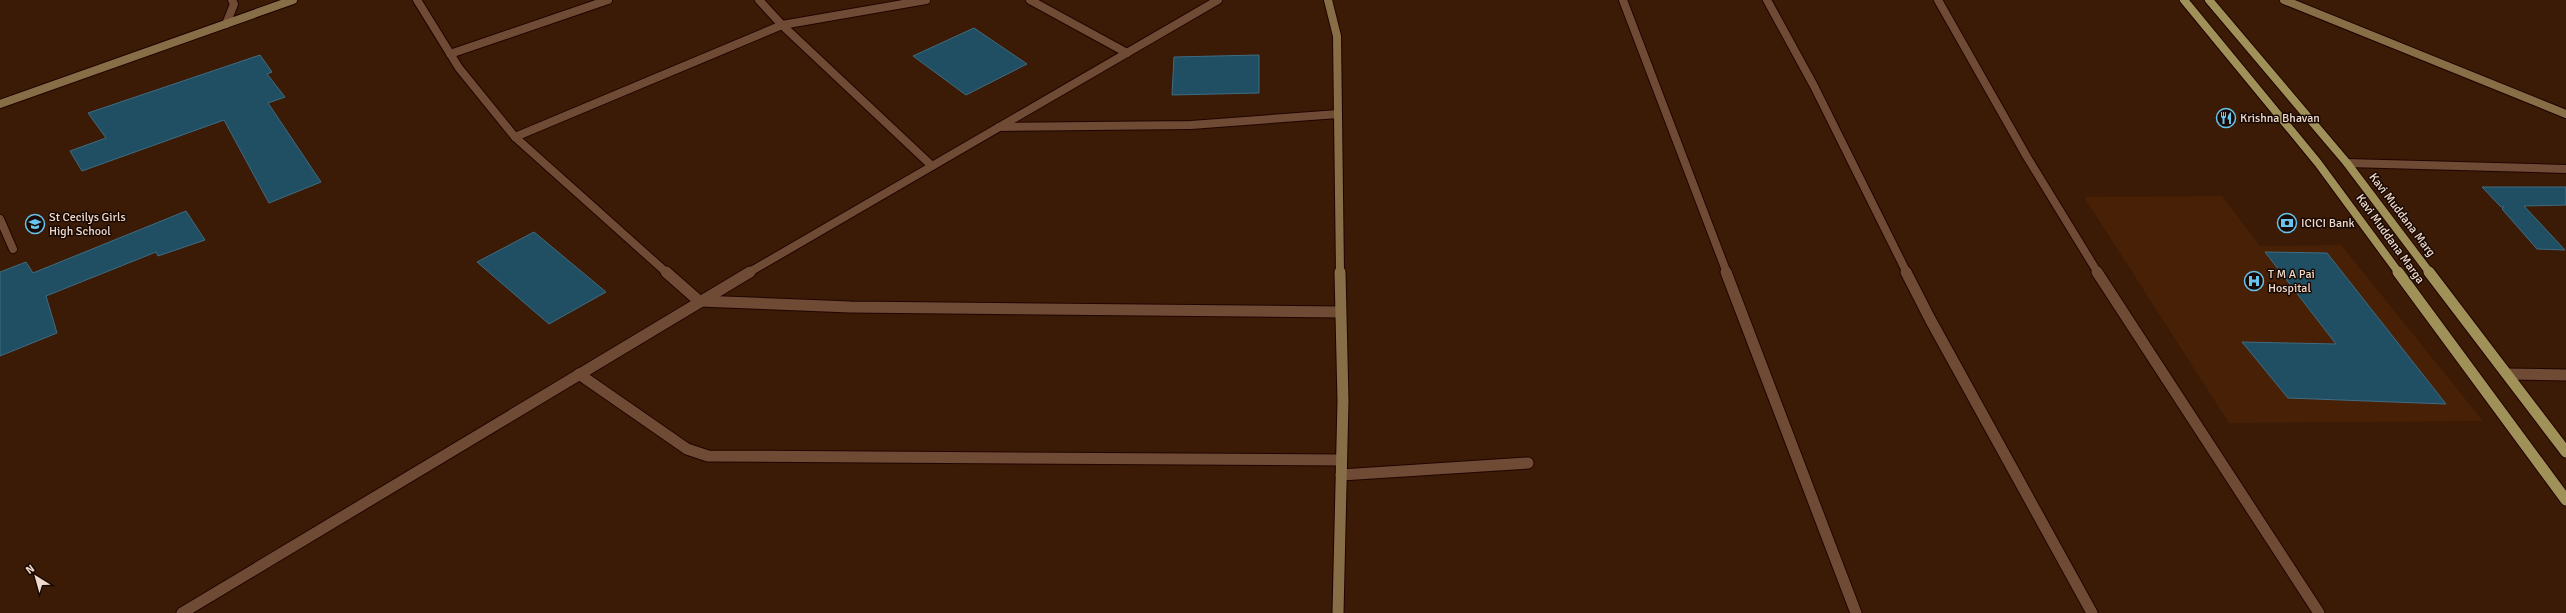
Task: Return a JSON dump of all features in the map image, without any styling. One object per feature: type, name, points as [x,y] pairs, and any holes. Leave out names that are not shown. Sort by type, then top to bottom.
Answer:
[{"type":"main road","name":"Kavi Muddana Marga","points":[[2184,0],[2318,163],[2566,500]]},
{"type":"main road","name":"Kavi Muddana Marg","points":[[2209,0],[2347,163],[2566,452]]},
{"type":"street","points":[[226,24],[234,4],[232,0]]},
{"type":"street","points":[[0,104],[293,0]]},
{"type":"street","points":[[417,0],[450,54],[515,137],[699,301],[858,308],[1340,312]]},
{"type":"street","points":[[759,0],[782,25],[932,166]]},
{"type":"street","points":[[515,137],[782,25],[926,0]]},
{"type":"street","points":[[1030,0],[1127,53]]},
{"type":"street","points":[[182,613],[699,301],[1218,0]]},
{"type":"street","points":[[1328,0],[1337,36],[1340,312],[1343,401],[1338,613]]},
{"type":"street","points":[[1623,0],[1856,613]]},
{"type":"street","points":[[1767,0],[1814,86],[1930,319],[2092,613]]},
{"type":"street","points":[[1938,0],[1974,67],[2111,294],[2319,613]]},
{"type":"street","points":[[2284,0],[2566,114]]},
{"type":"street","points":[[450,54],[602,1]]},
{"type":"street","points":[[998,128],[1191,125],[1338,114]]},
{"type":"street","points":[[2347,163],[2566,169]]},
{"type":"street","points":[[0,219],[13,249]]},
{"type":"street","points":[[579,374],[687,449],[708,456],[1342,460]]},
{"type":"street","points":[[2507,374],[2566,375]]},
{"type":"street","points":[[1341,475],[1528,463]]},
{"type":"shaded area","name":"T M A Pai Hospital","points":[[2222,196],[2260,246],[2341,245],[2483,421],[2229,423],[2084,197]]},
{"type":"building","points":[[974,28],[1027,64],[966,95],[913,56]]},
{"type":"building","points":[[260,55],[272,72],[267,74],[285,97],[268,103],[321,182],[269,203],[224,120],[82,171],[70,151],[106,138],[88,113]]},
{"type":"building","points":[[1259,55],[1259,93],[1172,95],[1174,57]]},
{"type":"building","points":[[2482,187],[2566,187],[2566,205],[2524,206],[2565,250],[2537,249],[2502,209],[2504,207],[2501,207]]},
{"type":"building","points":[[186,211],[205,240],[158,256],[156,252],[46,296],[57,333],[0,356],[0,272],[26,262],[33,273]]},
{"type":"building","points":[[534,232],[606,292],[549,324],[477,262]]},
{"type":"building","points":[[2265,252],[2327,253],[2446,404],[2288,398],[2242,342],[2336,344]]},
{"type":"place","name":"Krishna Bhavan","points":[[2226,118]]},
{"type":"place","name":"ICICI Bank","points":[[2287,223]]},
{"type":"place","name":"St Cecilys Girls High School","points":[[35,224]]},
{"type":"place","name":"T M A Pai Hospital","points":[[2254,281]]}]
